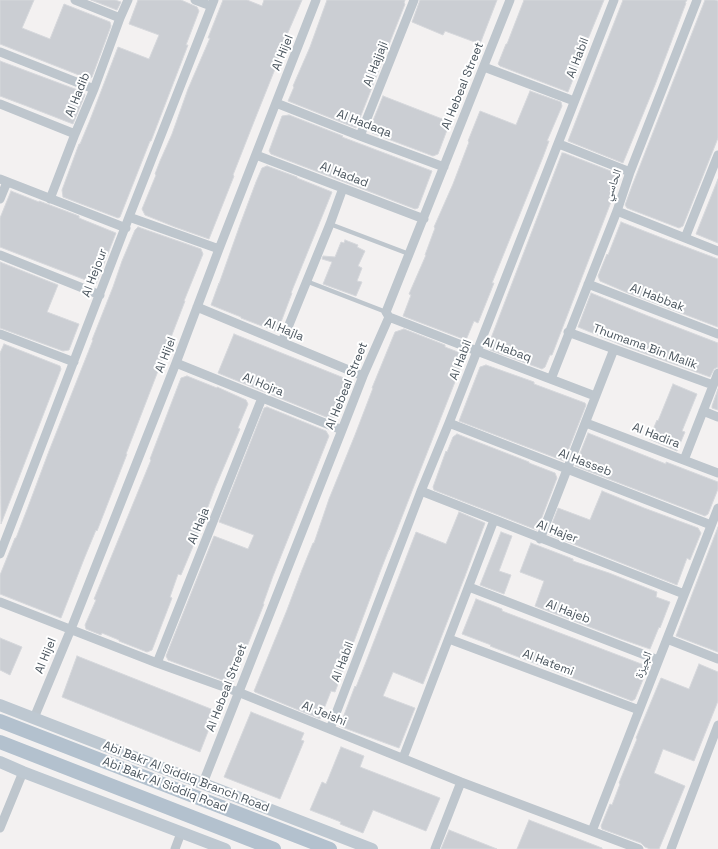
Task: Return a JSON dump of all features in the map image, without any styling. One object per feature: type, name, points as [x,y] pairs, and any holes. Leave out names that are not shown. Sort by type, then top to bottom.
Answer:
[{"type":"main road","name":"Abi Bakr Al Siddiq Road","points":[[0,721],[330,849]]},
{"type":"main road","name":"Abi Bakr Al Siddiq Road","points":[[0,742],[274,849]]},
{"type":"street","points":[[75,0],[120,18]]},
{"type":"street","name":"Al Hadib","points":[[50,199],[128,0]]},
{"type":"street","points":[[195,0],[213,3]]},
{"type":"street","name":"Al Hijel","points":[[34,718],[176,363],[196,307],[316,0]]},
{"type":"street","name":"Al Hajjaji","points":[[360,136],[414,0]]},
{"type":"street","name":"Al Hebeal Street","points":[[203,783],[388,314],[409,254],[510,0]]},
{"type":"street","name":"Al Habil","points":[[330,729],[421,492],[559,144],[574,101],[614,0]]},
{"type":"street","name":"الحاسي","points":[[551,378],[617,211],[630,172],[697,0]]},
{"type":"street","name":"Al Hejour","points":[[0,554],[213,3]]},
{"type":"street","points":[[0,52],[94,89]]},
{"type":"street","points":[[484,67],[574,101]]},
{"type":"street","name":"Al Hadaqa","points":[[276,103],[444,167]]},
{"type":"street","points":[[0,104],[75,134]]},
{"type":"street","points":[[559,144],[630,172]]},
{"type":"street","name":"Al Hadad","points":[[256,155],[424,219]]},
{"type":"street","points":[[685,238],[718,155]]},
{"type":"street","points":[[0,199],[3,180],[126,228]]},
{"type":"street","points":[[282,342],[343,188]]},
{"type":"street","points":[[617,211],[718,251]]},
{"type":"street","points":[[130,216],[219,249]]},
{"type":"street","points":[[0,255],[100,295]]},
{"type":"street","name":"Al Habbak","points":[[588,284],[718,334]]},
{"type":"street","name":"Al Hajla","points":[[196,307],[363,376]]},
{"type":"street","name":"Al Habaq","points":[[388,314],[477,351],[596,396]]},
{"type":"street","name":"Thumama Bin Malik","points":[[568,332],[713,385]]},
{"type":"street","points":[[0,334],[74,362]]},
{"type":"street","points":[[540,539],[614,349]]},
{"type":"street","name":"Al Hojra","points":[[176,363],[342,430]]},
{"type":"street","points":[[684,460],[718,372]]},
{"type":"street","name":"Al Haja","points":[[157,663],[262,398]]},
{"type":"street","points":[[702,411],[718,417]]},
{"type":"street","name":"Al Hasseb","points":[[449,423],[711,525]]},
{"type":"street","name":"Al Hadira","points":[[586,423],[718,473]]},
{"type":"street","name":"Al Hajer","points":[[421,492],[684,594]]},
{"type":"street","name":"الجيزة","points":[[592,831],[718,508]]},
{"type":"street","points":[[402,758],[494,520]]},
{"type":"street","name":"Al Hajeb","points":[[469,587],[658,660]]},
{"type":"street","name":"Al Jeishi","points":[[0,602],[71,628],[157,663],[238,692],[461,782],[639,849]]},
{"type":"street","name":"Al Hatemi","points":[[449,639],[639,710]]},
{"type":"street","points":[[667,639],[718,659]]},
{"type":"street","name":"Abi Bakr Al Siddiq Branch Road","points":[[0,705],[372,849]]},
{"type":"street","points":[[671,849],[718,725]]},
{"type":"street","points":[[0,762],[225,849]]},
{"type":"street","points":[[0,828],[24,772]]},
{"type":"street","points":[[435,849],[461,782]]},
{"type":"street","points":[[176,849],[181,833]]},
{"type":"lane","points":[[330,224],[409,254]]},
{"type":"lane","points":[[306,281],[388,314]]},
{"type":"building","points":[[0,0],[34,0],[22,28],[50,39],[64,4],[110,22],[111,26],[92,77],[89,79],[0,44]]},
{"type":"building","points":[[91,0],[115,0],[121,2],[117,10]]},
{"type":"building","points":[[138,0],[181,0],[197,7],[199,11],[186,45],[188,45],[151,141],[120,217],[118,218],[63,197],[62,190],[118,47],[149,59],[159,35],[129,24]]},
{"type":"building","points":[[223,0],[247,0],[262,6],[264,0],[302,0],[280,51],[281,52],[275,69],[209,239],[145,215],[142,209],[188,89],[210,38],[208,38]]},
{"type":"building","points":[[327,0],[405,0],[405,4],[356,128],[288,101]]},
{"type":"building","points":[[420,0],[497,0],[480,44],[445,31],[443,35],[412,22]]},
{"type":"building","points":[[524,0],[604,0],[568,92],[498,64]]},
{"type":"building","points":[[623,0],[687,0],[655,85],[623,163],[568,141]]},
{"type":"building","points":[[705,0],[718,1],[718,138],[683,226],[679,228],[627,208],[625,205]]},
{"type":"building","points":[[0,61],[83,92],[85,95],[73,124],[0,96]]},
{"type":"building","points":[[530,91],[561,102],[562,106],[492,283],[494,283],[478,323],[474,321],[466,340],[403,316],[411,295],[409,294],[426,255],[435,228],[434,227],[453,184],[480,111],[516,125]]},
{"type":"building","points":[[383,96],[450,122],[438,154],[433,156],[372,133],[370,128]]},
{"type":"building","points":[[289,115],[432,171],[418,208],[415,209],[271,154],[269,151],[282,116]]},
{"type":"building","points":[[562,153],[621,176],[552,355],[550,355],[545,367],[542,369],[490,350],[488,346]]},
{"type":"building","points":[[267,166],[332,192],[291,293],[278,330],[275,331],[211,305],[256,182],[262,168]]},
{"type":"building","points":[[718,179],[718,243],[696,234]]},
{"type":"building","points":[[11,191],[79,216],[79,218],[116,233],[96,284],[0,247],[0,218]]},
{"type":"building","points":[[621,222],[718,259],[718,327],[600,281],[598,276]]},
{"type":"building","points":[[138,227],[201,249],[203,254],[97,531],[96,530],[61,618],[0,594],[0,575],[16,538],[93,340],[122,261],[135,230]]},
{"type":"building","points":[[345,240],[358,245],[357,247],[365,251],[358,266],[362,268],[357,281],[362,282],[356,296],[323,284],[332,262],[322,259],[323,256],[335,257],[341,242],[344,243]]},
{"type":"building","points":[[0,262],[58,285],[47,312],[79,324],[69,350],[63,351],[0,328]]},
{"type":"building","points":[[591,293],[718,343],[718,367],[714,369],[710,377],[624,346],[578,327]]},
{"type":"building","points":[[404,329],[445,345],[445,347],[463,354],[464,359],[380,572],[335,692],[331,691],[320,719],[254,691],[314,543],[329,499],[395,332]]},
{"type":"building","points":[[234,334],[344,378],[348,384],[335,417],[331,419],[218,373]]},
{"type":"building","points":[[4,344],[60,366],[61,369],[1,524],[0,353]]},
{"type":"building","points":[[486,365],[534,382],[534,384],[585,403],[586,405],[564,461],[459,421],[480,367]]},
{"type":"building","points":[[187,376],[246,400],[248,404],[238,428],[240,429],[215,488],[194,544],[181,575],[178,574],[170,597],[172,598],[152,650],[147,652],[102,633],[101,635],[86,629],[85,625],[96,600],[94,599],[151,460],[150,459],[181,378]]},
{"type":"building","points":[[673,384],[697,394],[682,431],[685,432],[677,451],[649,439]]},
{"type":"building","points":[[718,389],[718,410],[712,408],[712,406]]},
{"type":"building","points":[[267,407],[326,431],[329,436],[273,576],[264,604],[233,682],[230,683],[168,660],[166,656],[214,536],[248,549],[254,535],[219,522],[264,408]]},
{"type":"building","points":[[588,433],[666,464],[666,462],[718,482],[718,489],[708,514],[705,516],[575,466]]},
{"type":"building","points":[[457,434],[555,473],[557,478],[537,530],[434,490],[433,487],[446,451],[447,452],[453,437]]},
{"type":"building","points":[[602,491],[698,528],[701,533],[690,560],[687,558],[677,585],[548,534],[558,508],[590,520]]},
{"type":"building","points":[[459,512],[485,523],[423,684],[393,672],[383,696],[415,708],[399,748],[339,726],[366,662],[416,532],[446,544]]},
{"type":"building","points":[[718,527],[718,652],[676,636]]},
{"type":"building","points":[[501,532],[512,536],[499,571],[511,575],[504,594],[480,585]]},
{"type":"building","points":[[531,543],[573,559],[573,561],[609,573],[657,592],[656,597],[670,602],[650,649],[535,606],[544,581],[520,572]]},
{"type":"building","points":[[476,599],[502,609],[502,611],[644,665],[647,670],[635,699],[632,701],[462,634]]},
{"type":"building","points":[[0,638],[22,647],[10,675],[0,670]]},
{"type":"building","points":[[77,656],[216,711],[200,752],[62,697]]},
{"type":"building","points":[[699,664],[718,672],[718,701],[694,761],[663,749],[654,773],[685,786],[659,849],[650,849],[641,843],[602,829],[601,826],[610,804],[612,805],[620,784],[619,783],[637,739],[636,738],[661,678],[689,689]]},
{"type":"building","points":[[251,712],[304,733],[301,740],[304,741],[280,799],[224,777]]},
{"type":"building","points":[[341,747],[364,756],[360,767],[440,798],[426,831],[373,810],[363,833],[340,824],[341,822],[310,810],[322,782],[326,784]]},
{"type":"building","points":[[529,820],[602,848],[602,849],[517,849]]},
{"type":"building","points":[[449,830],[497,849],[441,849]]}]
